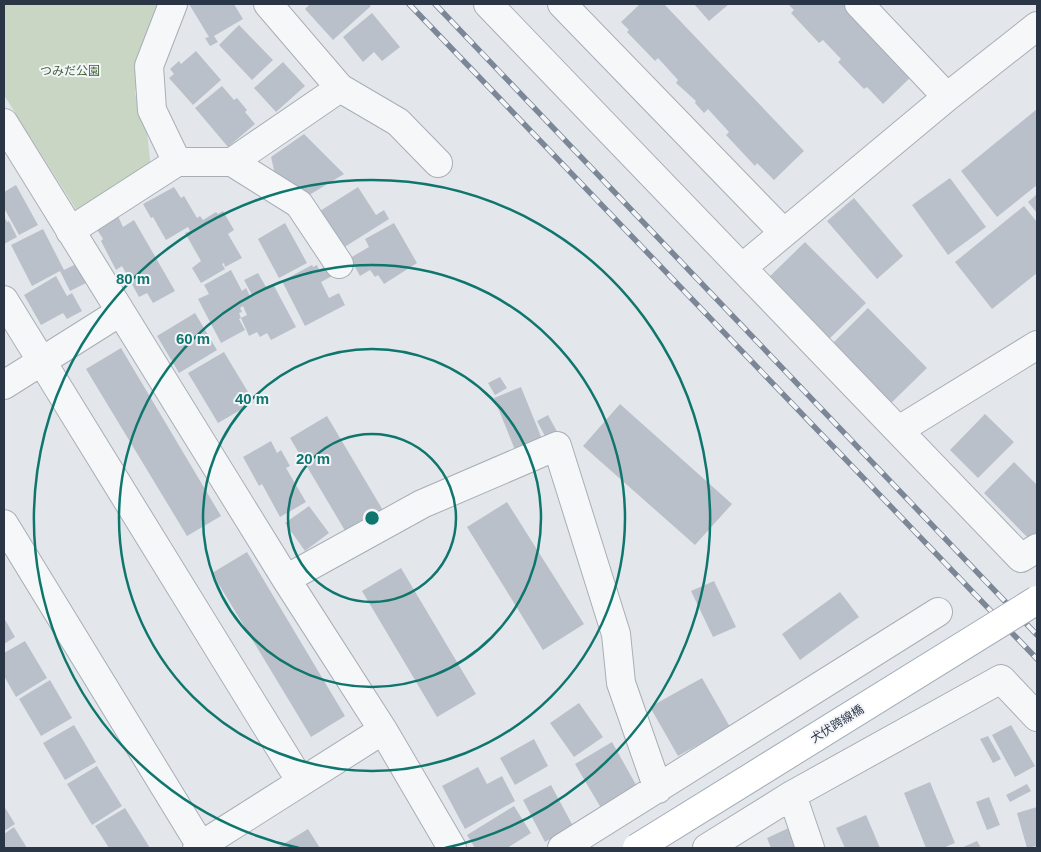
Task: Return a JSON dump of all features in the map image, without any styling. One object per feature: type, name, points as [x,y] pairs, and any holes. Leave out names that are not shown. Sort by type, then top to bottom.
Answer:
[{"type":"main road","name":"犬伏跨線橋","points":[[637,848],[1037,600]]},
{"type":"street","points":[[173,4],[149,66],[152,110],[176,162]]},
{"type":"street","points":[[268,4],[340,88],[398,122],[438,163]]},
{"type":"street","points":[[488,4],[743,266],[1021,558],[1037,548]]},
{"type":"street","points":[[562,4],[784,232]]},
{"type":"street","points":[[859,4],[947,98]]},
{"type":"street","points":[[743,266],[1037,26]]},
{"type":"street","points":[[232,162],[340,88]]},
{"type":"street","points":[[4,124],[286,579],[382,730],[452,848]]},
{"type":"street","points":[[70,231],[176,162],[232,162],[299,204],[340,264]]},
{"type":"street","points":[[4,300],[301,782]]},
{"type":"street","points":[[4,385],[120,312]]},
{"type":"street","points":[[899,430],[1037,345]]},
{"type":"street","points":[[286,579],[422,504],[557,446],[616,634],[621,683],[658,789]]},
{"type":"street","points":[[4,524],[199,847],[382,730]]},
{"type":"street","points":[[562,848],[938,612]]},
{"type":"street","points":[[707,848],[792,795],[1001,679],[1037,717]]},
{"type":"street","points":[[792,795],[810,848]]},
{"type":"green space","name":"つみだ公園","points":[[4,4],[160,4],[138,70],[135,94],[145,114],[151,168],[79,214],[4,95]]},
{"type":"building","points":[[189,4],[234,4],[243,19],[214,36],[218,42],[210,46],[205,38],[209,37]]},
{"type":"building","points":[[310,4],[369,4],[371,6],[333,40],[305,9]]},
{"type":"building","points":[[640,4],[664,4],[804,151],[774,180],[757,163],[755,166],[726,135],[729,132],[708,109],[704,113],[695,103],[696,101],[676,83],[678,80],[658,58],[655,61],[627,32],[629,30],[621,22]]},
{"type":"building","points":[[694,4],[729,4],[709,21]]},
{"type":"building","points":[[788,4],[847,4],[914,74],[883,104],[867,87],[864,89],[838,62],[841,59],[823,40],[819,43],[791,13],[794,10]]},
{"type":"building","points":[[372,13],[400,47],[382,61],[374,52],[363,62],[343,37]]},
{"type":"building","points":[[239,25],[273,60],[252,80],[219,45]]},
{"type":"building","points":[[196,51],[221,80],[193,105],[169,78],[174,74],[170,69],[179,61],[181,64]]},
{"type":"building","points":[[283,62],[305,86],[276,112],[254,88]]},
{"type":"building","points":[[222,86],[234,100],[237,98],[255,124],[228,147],[195,108]]},
{"type":"building","points":[[1037,109],[1037,185],[997,217],[961,171]]},
{"type":"building","points":[[304,134],[344,174],[306,197],[277,183],[271,157]]},
{"type":"building","points":[[950,178],[986,227],[948,255],[912,205]]},
{"type":"building","points":[[16,185],[38,225],[19,235],[4,208],[4,192]]},
{"type":"building","points":[[174,187],[181,198],[184,196],[197,218],[200,216],[203,220],[216,212],[218,214],[223,211],[234,230],[228,234],[242,258],[225,267],[224,263],[222,264],[225,269],[201,283],[192,268],[201,261],[185,233],[190,231],[188,227],[166,240],[143,204]]},
{"type":"building","points":[[358,187],[376,215],[384,210],[389,219],[343,248],[320,211]]},
{"type":"building","points":[[1037,194],[1037,213],[1028,202]]},
{"type":"building","points":[[854,198],[903,256],[877,279],[827,221]]},
{"type":"building","points":[[1024,206],[1037,222],[1037,273],[992,309],[955,262]]},
{"type":"building","points":[[4,216],[7,222],[9,221],[17,237],[4,244]]},
{"type":"building","points":[[118,216],[123,227],[134,220],[175,291],[153,303],[147,293],[139,297],[122,266],[116,270],[101,241],[103,239],[96,228]]},
{"type":"building","points":[[285,223],[307,263],[279,278],[258,239]]},
{"type":"building","points":[[394,223],[417,263],[384,284],[378,275],[375,277],[370,270],[360,276],[350,258],[369,247],[365,239]]},
{"type":"building","points":[[43,229],[64,270],[78,263],[88,282],[70,291],[60,271],[32,286],[11,245]]},
{"type":"building","points":[[805,242],[866,303],[825,343],[764,282]]},
{"type":"building","points":[[312,265],[313,267],[317,265],[319,270],[328,265],[334,275],[321,282],[329,298],[339,293],[345,305],[305,326],[282,281]]},
{"type":"building","points":[[231,270],[242,291],[246,288],[250,296],[252,295],[244,280],[258,273],[266,287],[273,284],[296,327],[271,340],[267,333],[260,337],[257,332],[249,336],[241,318],[239,319],[245,330],[221,343],[198,299],[209,294],[204,285]],"holes":[[[243,306],[247,315],[241,318],[239,313],[242,312],[240,308]]]},
{"type":"building","points":[[56,276],[67,296],[72,293],[82,311],[67,319],[63,313],[41,325],[24,295]]},
{"type":"building","points":[[868,308],[927,368],[886,408],[828,348]]},
{"type":"building","points":[[195,313],[217,350],[179,373],[157,336]]},
{"type":"building","points":[[121,348],[221,516],[187,536],[86,369]]},
{"type":"building","points":[[224,352],[254,402],[218,423],[188,373]]},
{"type":"building","points":[[500,377],[507,388],[495,395],[488,383]]},
{"type":"building","points":[[521,387],[542,439],[515,450],[494,398]]},
{"type":"building","points":[[620,404],[732,504],[695,545],[583,446]]},
{"type":"building","points":[[985,414],[1014,442],[978,478],[950,450]]},
{"type":"building","points":[[548,415],[559,435],[548,442],[537,421]]},
{"type":"building","points":[[327,416],[384,512],[347,534],[290,438]]},
{"type":"building","points":[[271,441],[277,453],[281,450],[290,466],[286,468],[306,502],[280,517],[262,484],[259,486],[243,457]]},
{"type":"building","points":[[1014,462],[1037,485],[1037,534],[1031,541],[984,493]]},
{"type":"building","points":[[507,502],[584,624],[543,650],[467,527]]},
{"type":"building","points":[[309,506],[329,533],[305,551],[285,523]]},
{"type":"building","points":[[247,552],[345,716],[311,737],[212,573]]},
{"type":"building","points":[[401,568],[476,694],[437,717],[362,591]]},
{"type":"building","points":[[714,581],[736,627],[713,637],[691,591]]},
{"type":"building","points":[[840,592],[859,617],[800,660],[782,634]]},
{"type":"building","points":[[4,618],[15,637],[4,644]]},
{"type":"building","points":[[25,641],[47,678],[16,697],[4,676],[4,653]]},
{"type":"building","points":[[702,678],[730,727],[678,756],[650,707]]},
{"type":"building","points":[[50,680],[72,718],[41,736],[19,699]]},
{"type":"building","points":[[579,703],[603,737],[574,757],[550,723]]},
{"type":"building","points":[[74,725],[96,762],[65,780],[43,743]]},
{"type":"building","points":[[1011,725],[1035,766],[1015,777],[992,735]]},
{"type":"building","points":[[988,736],[1001,759],[993,763],[980,739]]},
{"type":"building","points":[[534,739],[548,766],[515,785],[500,758]]},
{"type":"building","points":[[612,742],[640,792],[604,813],[575,764]]},
{"type":"building","points":[[97,766],[122,806],[92,825],[67,784]]},
{"type":"building","points":[[478,767],[487,784],[502,776],[515,801],[465,829],[442,786]]},
{"type":"building","points":[[930,782],[955,843],[943,848],[926,848],[904,793]]},
{"type":"building","points":[[1027,784],[1031,791],[1010,802],[1006,795]]},
{"type":"building","points":[[551,785],[573,826],[545,842],[523,800]]},
{"type":"building","points":[[989,797],[1000,825],[987,830],[976,802]]},
{"type":"building","points":[[4,806],[15,824],[4,831]]},
{"type":"building","points":[[514,806],[531,833],[507,848],[475,848],[467,835]]},
{"type":"building","points":[[1037,807],[1037,846],[1027,848],[1017,813]]},
{"type":"building","points":[[125,808],[150,848],[109,848],[95,826]]},
{"type":"building","points":[[866,815],[880,848],[845,848],[836,828]]},
{"type":"building","points":[[14,827],[27,848],[4,848],[4,834]]},
{"type":"building","points":[[791,827],[801,848],[771,848],[767,838]]},
{"type":"building","points":[[308,829],[320,848],[277,848]]},
{"type":"building","points":[[977,841],[981,848],[961,848]]},
{"type":"railway","points":[[409,4],[1037,659]]},
{"type":"railway","points":[[435,4],[1037,635]]}]
